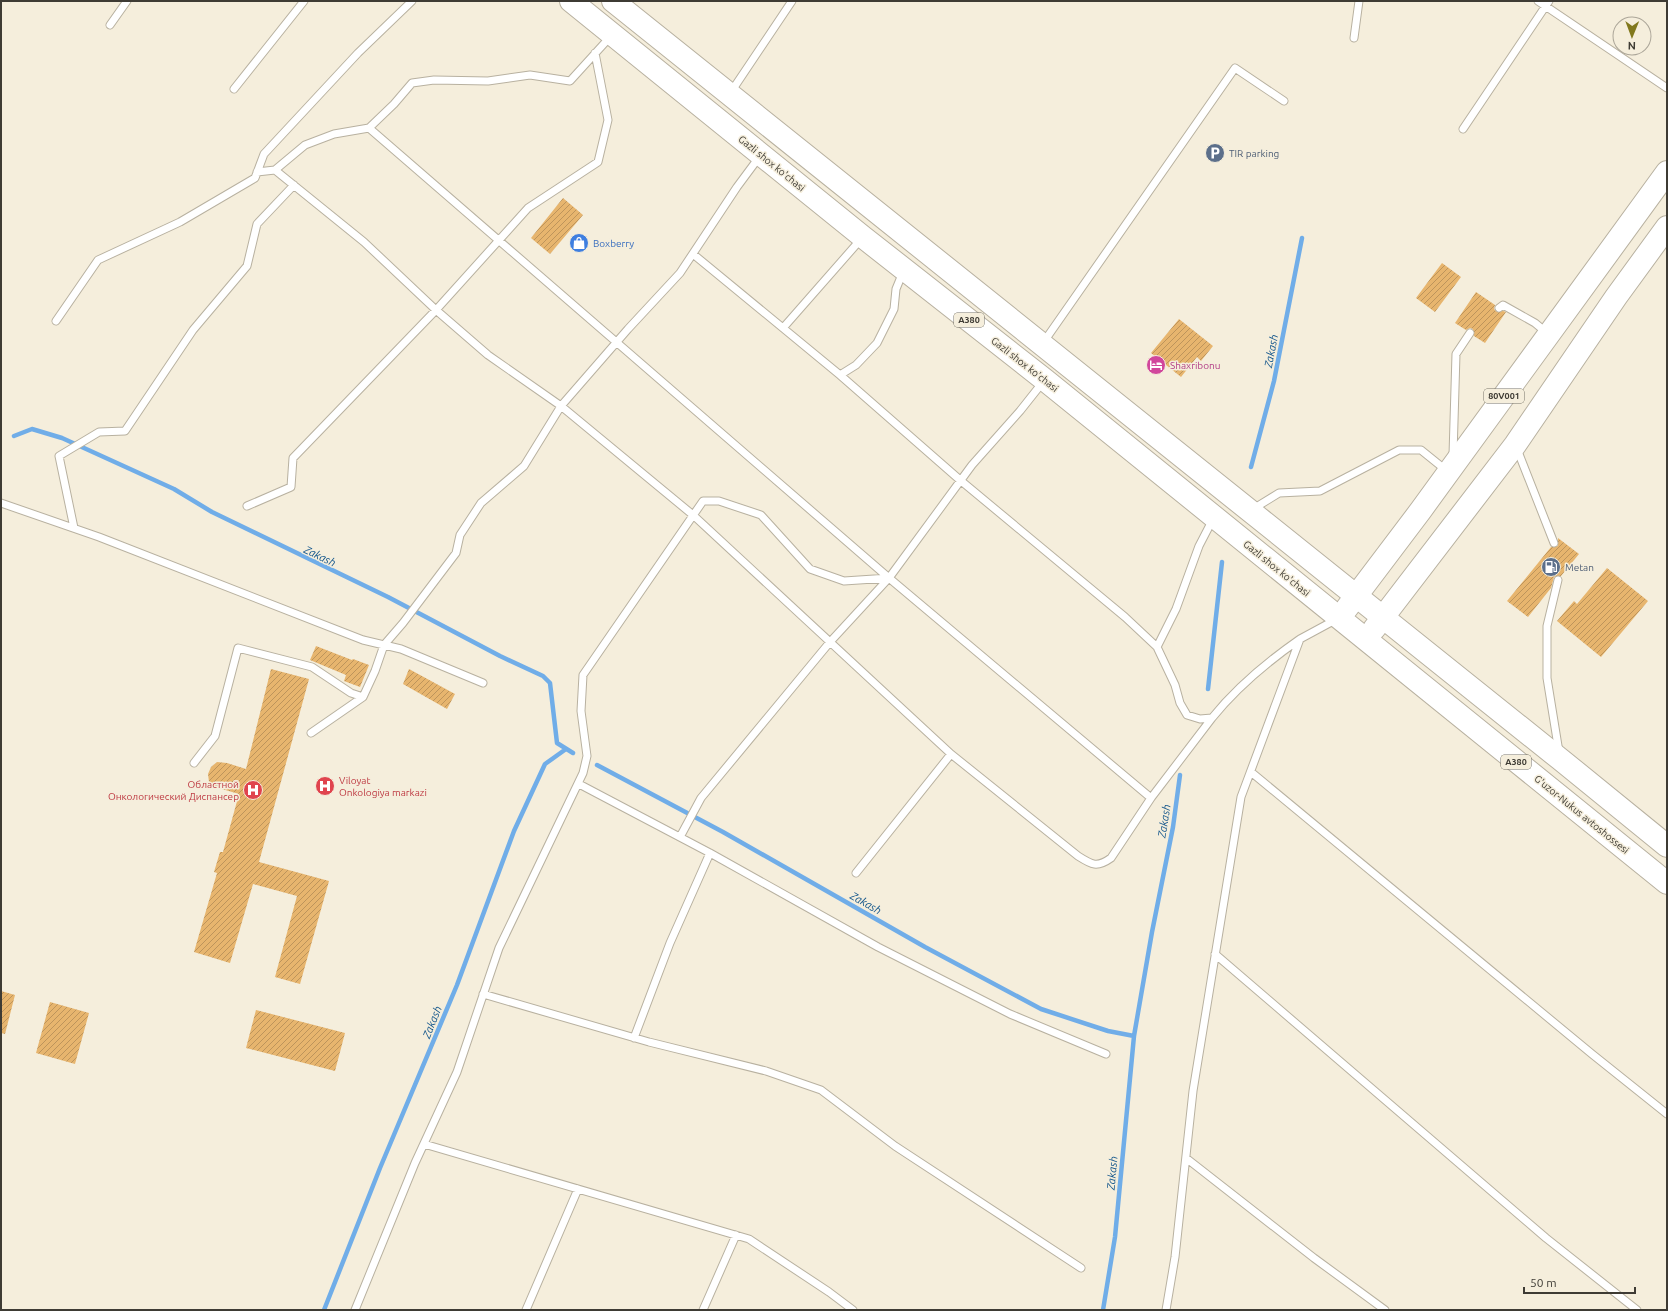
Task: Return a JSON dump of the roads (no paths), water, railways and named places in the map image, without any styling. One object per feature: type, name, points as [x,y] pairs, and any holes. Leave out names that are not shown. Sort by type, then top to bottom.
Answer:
[{"type":"highway","name":"Gazli shox ko'chasi","points":[[571,1],[863,237],[1045,380],[1366,640]]},
{"type":"highway","name":"A380","points":[[612,1],[1043,344],[1667,846]]},
{"type":"highway","name":"80V001","points":[[1339,618],[1451,469],[1667,172]]},
{"type":"highway","points":[[1366,640],[1515,445],[1616,297],[1667,227]]},
{"type":"highway","points":[[1589,279],[1616,297]]},
{"type":"highway","name":"G'uzor-Nukus avtoshossesi","points":[[1366,640],[1667,883]]},
{"type":"lane","points":[[110,24],[127,1]]},
{"type":"lane","points":[[234,89],[304,1]]},
{"type":"lane","points":[[56,322],[98,260],[180,222],[255,178],[264,154],[358,53],[412,1]]},
{"type":"lane","points":[[729,95],[792,1]]},
{"type":"lane","points":[[1354,38],[1359,1]]},
{"type":"lane","points":[[1538,1],[1547,3],[1667,88]]},
{"type":"lane","points":[[1463,129],[1547,3]]},
{"type":"lane","points":[[257,172],[275,170],[305,145],[334,134],[369,128],[394,104],[412,83],[434,80],[488,81],[530,75],[570,82],[612,34]]},
{"type":"lane","points":[[247,506],[291,487],[293,458],[436,310],[528,208],[598,162],[608,120],[595,53]]},
{"type":"lane","points":[[1043,344],[1235,68],[1284,101]]},
{"type":"lane","points":[[369,128],[889,578],[1151,798]]},
{"type":"lane","points":[[311,733],[363,697],[375,671],[384,645],[403,623],[456,553],[460,535],[481,503],[524,466],[561,406],[680,273],[737,187],[761,155]]},
{"type":"lane","points":[[275,170],[364,242],[436,310],[488,355],[561,406],[693,515],[951,754],[1089,864],[1101,865],[1111,858],[1151,798],[1212,718],[1235,692],[1270,660],[1300,639],[1339,618]]},
{"type":"lane","points":[[74,528],[59,456],[99,432],[125,431],[193,330],[247,266],[256,224],[294,185]]},
{"type":"lane","points":[[783,328],[863,237]]},
{"type":"lane","points":[[693,254],[840,375],[960,480],[1126,617],[1157,647],[1175,685],[1180,703],[1187,715],[1200,719],[1212,718]]},
{"type":"lane","points":[[840,375],[856,366],[877,343],[894,309],[896,289],[904,269]]},
{"type":"lane","points":[[1499,308],[1503,305],[1535,323],[1549,334]]},
{"type":"lane","points":[[1250,512],[1279,493],[1320,491],[1399,450],[1421,450],[1451,469],[1456,354],[1470,333]]},
{"type":"lane","points":[[680,837],[702,798],[830,642],[889,578],[960,480],[1045,380]]},
{"type":"lane","points":[[1515,445],[1554,543]]},
{"type":"lane","points":[[355,1310],[424,1144],[456,1072],[499,948],[579,784],[587,756],[581,711],[583,675],[703,501],[719,501],[761,515],[810,569],[844,581],[889,578]]},
{"type":"lane","points":[[1,503],[74,528],[363,640],[401,648],[483,683]]},
{"type":"lane","points":[[1157,647],[1176,609],[1199,546],[1214,517]]},
{"type":"lane","points":[[1558,580],[1547,626],[1547,678],[1560,759]]},
{"type":"lane","points":[[1166,1310],[1175,1257],[1193,1091],[1242,797],[1300,639]]},
{"type":"lane","points":[[194,762],[215,736],[238,648],[312,667],[351,693],[363,697]]},
{"type":"lane","points":[[856,873],[951,754]]},
{"type":"lane","points":[[1251,772],[1579,1044],[1667,1114]]},
{"type":"lane","points":[[579,784],[710,853],[878,947],[1010,1014],[1106,1054]]},
{"type":"lane","points":[[634,1038],[670,943],[710,853]]},
{"type":"lane","points":[[1215,954],[1546,1238],[1637,1310]]},
{"type":"lane","points":[[483,994],[634,1038],[766,1071],[821,1090],[895,1146],[1081,1268]]},
{"type":"lane","points":[[424,1144],[749,1239],[829,1292],[853,1310]]},
{"type":"lane","points":[[1186,1158],[1314,1258],[1385,1310]]},
{"type":"lane","points":[[526,1310],[578,1189]]},
{"type":"lane","points":[[703,1310],[736,1236]]},
{"type":"waterway","name":"Zakash","points":[[1251,467],[1274,381],[1302,238]]},
{"type":"waterway","name":"Zakash","points":[[14,436],[32,429],[62,438],[174,489],[212,512],[388,597],[500,656],[543,676],[550,683],[557,743],[573,753]]},
{"type":"waterway","name":"Zakash","points":[[1208,689],[1222,562]]},
{"type":"waterway","name":"Zakash","points":[[324,1310],[380,1168],[457,985],[514,831],[545,764],[566,749]]},
{"type":"waterway","name":"Zakash","points":[[597,765],[723,832],[925,947],[1041,1009],[1108,1031],[1134,1036]]},
{"type":"waterway","name":"Zakash","points":[[1103,1310],[1115,1237],[1134,1036],[1152,932],[1173,827],[1180,775]]},
{"type":"place","name":"TIR parking","points":[[1215,153]]},
{"type":"place","name":"Boxberry","points":[[579,243]]},
{"type":"place","name":"Shaxribonu","points":[[1156,365]]},
{"type":"place","name":"Metan","points":[[1551,567]]},
{"type":"place","name":"Viloyat Onkologiya markazi","points":[[325,786]]},
{"type":"place","name":"Областной Онкологический Диспансер","points":[[253,790]]}]
